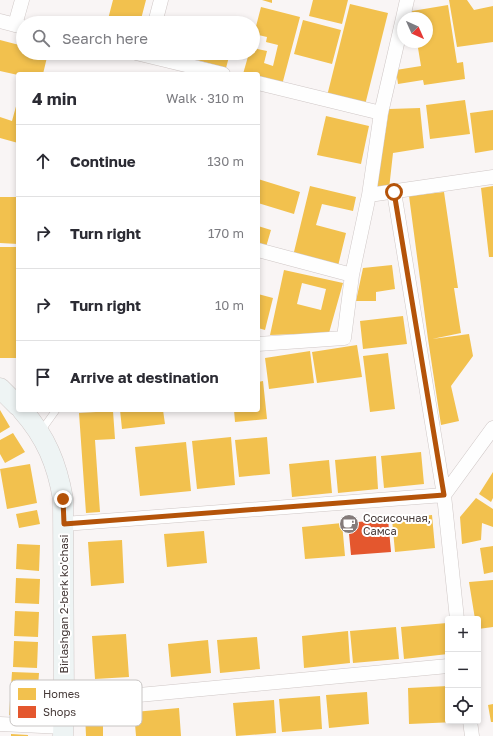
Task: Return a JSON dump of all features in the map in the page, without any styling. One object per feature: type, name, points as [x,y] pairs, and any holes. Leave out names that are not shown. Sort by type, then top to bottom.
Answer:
[{"type":"street","points":[[20,16],[22,0]]},
{"type":"street","points":[[157,16],[161,0]]},
{"type":"street","points":[[404,12],[407,0]]},
{"type":"street","points":[[0,21],[16,25]]},
{"type":"street","points":[[260,344],[344,338],[352,275],[369,195],[381,113],[397,44]]},
{"type":"street","points":[[168,60],[215,72]]},
{"type":"street","points":[[260,83],[381,113]]},
{"type":"street","points":[[369,195],[493,177]]},
{"type":"street","points":[[394,192],[444,495],[457,616]]},
{"type":"street","points":[[260,251],[352,275]]},
{"type":"street","points":[[0,388],[16,404]]},
{"type":"street","name":"Birlashgan 2-berk ko'chasi","points":[[23,412],[45,441],[59,477],[63,499],[64,680]]},
{"type":"street","points":[[64,524],[444,495],[493,428]]},
{"type":"street","points":[[142,695],[445,666]]},
{"type":"street","points":[[0,724],[10,725]]},
{"type":"street","points":[[470,724],[472,736]]},
{"type":"street","points":[[18,726],[63,731]]},
{"type":"lane","points":[[39,433],[55,412]]},
{"type":"building: Homes","points":[[113,0],[146,0],[142,16],[109,16]]},
{"type":"building: Homes","points":[[262,0],[272,0],[272,3]]},
{"type":"building: Homes","points":[[313,0],[348,0],[342,24],[309,16]]},
{"type":"building: Homes","points":[[449,0],[467,0],[474,10],[493,6],[493,42],[457,47]]},
{"type":"building: Homes","points":[[350,4],[388,13],[365,105],[327,96]]},
{"type":"building: Homes","points":[[448,5],[457,63],[463,62],[465,79],[424,85],[423,80],[398,84],[396,70],[421,66],[418,48],[433,48],[433,12],[412,11]]},
{"type":"building: Homes","points":[[261,7],[300,17],[282,85],[260,80],[260,72],[244,72],[247,60],[260,60],[260,50],[267,51],[264,63],[273,66],[278,45],[266,42],[267,37],[260,35],[260,16],[259,16]]},
{"type":"building: Homes","points":[[303,20],[341,30],[332,64],[294,54]]},
{"type":"building: Homes","points":[[0,40],[16,44],[16,60],[46,60],[43,72],[16,72],[16,75],[0,71]]},
{"type":"building: Homes","points":[[197,60],[228,60],[226,68]]},
{"type":"building: Homes","points":[[465,100],[470,134],[430,139],[426,105]]},
{"type":"building: Homes","points":[[16,106],[16,142],[0,138],[0,117],[12,121]]},
{"type":"building: Homes","points":[[420,108],[424,148],[393,153],[389,189],[376,190],[389,109]]},
{"type":"building: Homes","points":[[493,110],[493,150],[475,153],[470,113]]},
{"type":"building: Homes","points":[[326,116],[369,126],[361,164],[317,155]]},
{"type":"building: Homes","points":[[260,180],[300,192],[294,214],[260,204]]},
{"type":"building: Homes","points":[[310,186],[356,197],[353,211],[322,204],[316,225],[346,233],[338,266],[293,256]]},
{"type":"building: Homes","points":[[493,186],[493,257],[489,257],[481,188]]},
{"type":"building: Homes","points":[[444,192],[458,288],[454,288],[461,333],[432,339],[469,334],[473,356],[451,386],[459,421],[441,425],[409,196]]},
{"type":"building: Homes","points":[[0,197],[16,197],[16,244],[0,243]]},
{"type":"building: Homes","points":[[260,227],[271,230],[266,247],[260,245]]},
{"type":"building: Homes","points":[[0,247],[16,247],[16,358],[0,358]]},
{"type":"building: Homes","points":[[392,265],[395,289],[376,292],[376,301],[356,301],[363,268]]},
{"type":"building: Homes","points":[[284,270],[343,283],[329,333],[270,335]],"holes":[[[302,283],[326,289],[321,310],[297,304]]]},
{"type":"building: Homes","points":[[260,295],[273,298],[265,330],[260,329]]},
{"type":"building: Homes","points":[[403,316],[407,344],[363,349],[360,321]]},
{"type":"building: Homes","points":[[357,345],[362,377],[317,383],[312,352]]},
{"type":"building: Homes","points":[[310,351],[314,383],[269,389],[265,358]]},
{"type":"building: Homes","points":[[388,353],[395,409],[370,412],[363,356]]},
{"type":"building: Homes","points":[[263,381],[267,419],[235,422],[234,412],[260,412],[260,382]]},
{"type":"building: Homes","points":[[0,410],[10,427],[0,433]]},
{"type":"building: Homes","points":[[113,412],[115,439],[95,440],[100,512],[86,513],[79,413]]},
{"type":"building: Homes","points":[[120,412],[163,412],[165,424],[122,429]]},
{"type":"building: Homes","points":[[13,433],[25,452],[5,463],[0,454],[0,440]]},
{"type":"building: Homes","points":[[231,437],[235,485],[197,489],[192,441]]},
{"type":"building: Homes","points":[[267,437],[270,474],[239,477],[235,440]]},
{"type":"building: Homes","points":[[186,442],[191,491],[140,496],[135,447]]},
{"type":"building: Homes","points":[[421,452],[424,484],[384,488],[381,456]]},
{"type":"building: Homes","points":[[376,456],[378,489],[338,493],[335,460]]},
{"type":"building: Homes","points":[[329,460],[332,493],[292,497],[289,464]]},
{"type":"building: Homes","points":[[30,464],[37,503],[7,509],[0,469]]},
{"type":"building: Homes","points":[[493,472],[493,498],[491,502],[479,494]]},
{"type":"building: Homes","points":[[476,498],[493,509],[493,527],[482,523],[481,540],[462,544],[460,517]]},
{"type":"building: Homes","points":[[37,510],[40,524],[19,528],[16,514]]},
{"type":"building: Homes","points":[[432,515],[435,548],[395,552],[392,519]]},
{"type":"building: Homes","points":[[342,523],[345,556],[305,559],[302,527]]},
{"type":"building: Homes","points":[[204,531],[207,563],[167,567],[164,534]]},
{"type":"building: Homes","points":[[122,540],[124,583],[91,586],[88,542]]},
{"type":"building: Homes","points":[[17,544],[40,545],[39,571],[16,569]]},
{"type":"building: Homes","points":[[493,546],[493,572],[484,574],[480,548]]},
{"type":"building: Homes","points":[[16,578],[40,579],[39,604],[15,603]]},
{"type":"building: Homes","points":[[493,580],[493,627],[481,629],[481,616],[475,616],[469,582]]},
{"type":"building: Homes","points":[[15,611],[39,612],[38,637],[14,636]]},
{"type":"building: Homes","points":[[445,623],[445,654],[404,659],[401,627]]},
{"type":"building: Homes","points":[[396,627],[399,659],[353,663],[350,631]]},
{"type":"building: Homes","points":[[348,631],[350,663],[304,668],[302,636]]},
{"type":"building: Homes","points":[[126,634],[129,677],[95,679],[92,636]]},
{"type":"building: Homes","points":[[257,637],[260,669],[220,673],[217,640]]},
{"type":"building: Homes","points":[[208,640],[211,673],[171,677],[168,644]]},
{"type":"building: Homes","points":[[14,641],[38,642],[37,668],[13,667]]},
{"type":"building: Homes","points":[[12,672],[39,673],[39,680],[11,680]]},
{"type":"building: Homes","points":[[445,686],[445,722],[409,724],[408,688]]},
{"type":"building: Homes","points":[[367,692],[369,724],[329,728],[326,695]]},
{"type":"building: Homes","points":[[320,696],[322,729],[282,732],[279,699]]},
{"type":"building: Homes","points":[[274,700],[276,733],[236,736],[233,703]]},
{"type":"building: Homes","points":[[493,704],[493,722],[491,722],[488,705]]},
{"type":"building: Homes","points":[[179,708],[181,736],[136,736],[135,726],[142,726],[142,711]]},
{"type":"building: Homes","points":[[86,726],[103,726],[103,736],[86,736]]},
{"type":"building: Homes","points":[[11,734],[28,735],[28,736],[11,736]]},
{"type":"building: Shops","points":[[388,519],[391,552],[351,555],[348,523]]},
{"type":"place","name":"Сосисочная, Самса","points":[[349,524]]},
{"type":"route","points":[[63,499],[64,524],[444,495],[394,192]]}]
